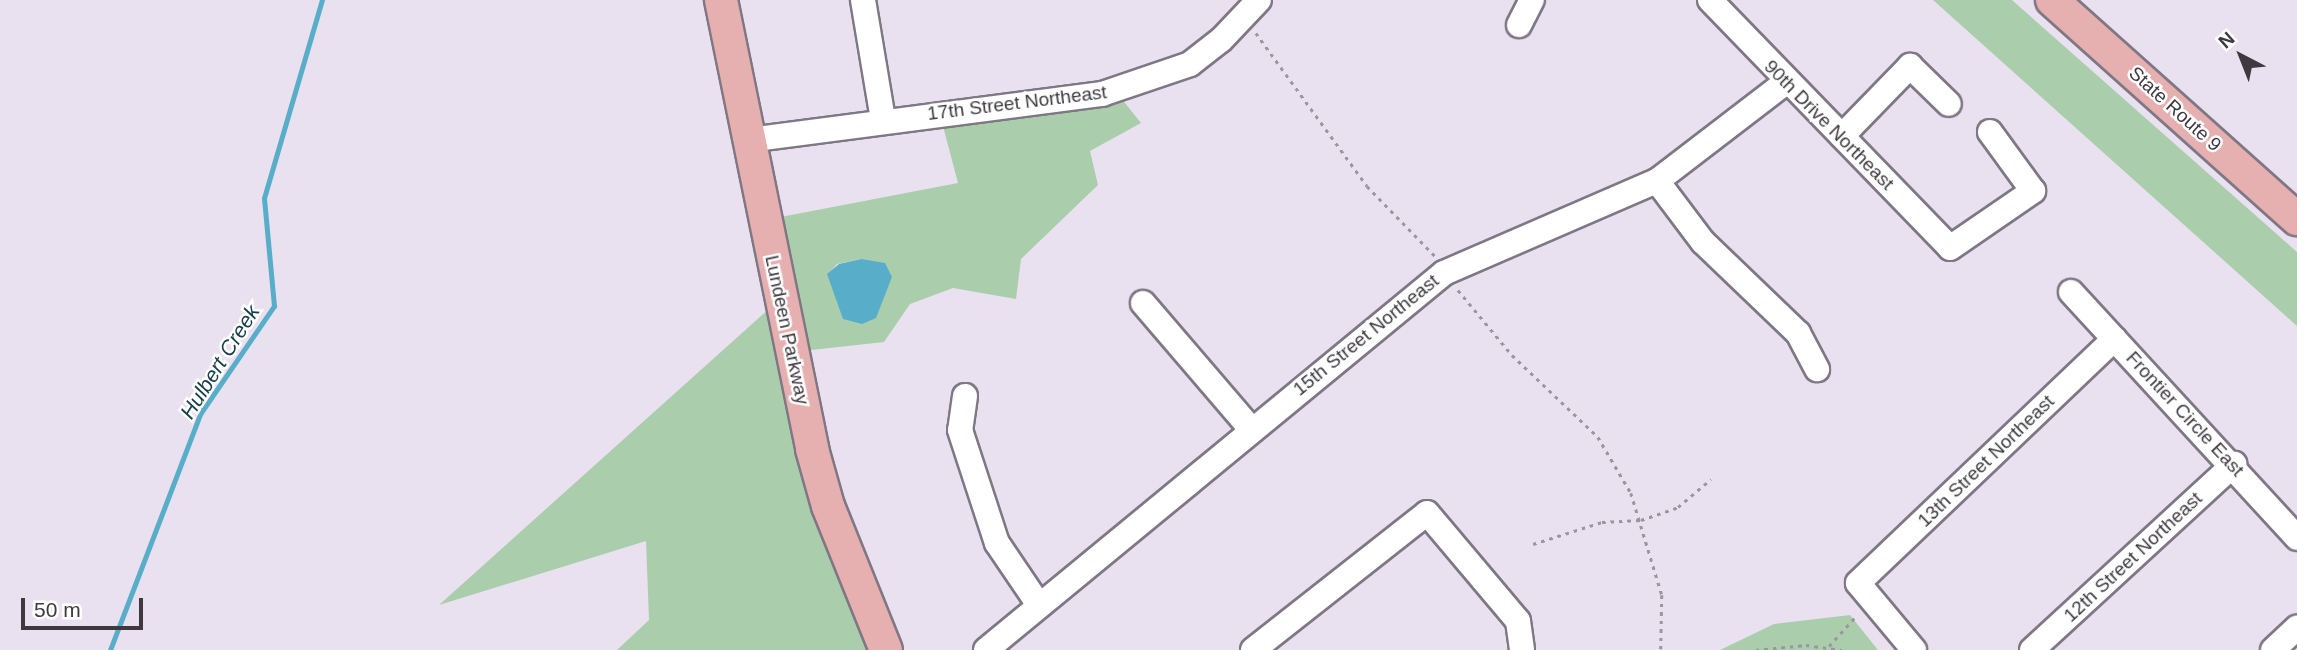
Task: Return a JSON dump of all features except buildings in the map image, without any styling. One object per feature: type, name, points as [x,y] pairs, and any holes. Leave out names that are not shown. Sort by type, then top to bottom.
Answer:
[{"type":"main road","name":"Lundeen Parkway","points":[[721,0],[748,140],[825,495],[886,650]]},
{"type":"main road","name":"State Route 9","points":[[2052,0],[2297,219]]},
{"type":"street","points":[[863,0],[883,119]]},
{"type":"street","name":"17th Street Northeast","points":[[748,140],[883,119],[1102,94],[1189,64],[1221,40],[1259,0]]},
{"type":"street","points":[[1519,25],[1532,0]]},
{"type":"street","name":"90th Drive Northeast","points":[[1710,0],[1786,82],[1950,248],[2032,191],[1990,132]]},
{"type":"street","points":[[1842,136],[1910,66],[1948,104]]},
{"type":"street","name":"15th Street Northeast","points":[[986,650],[1251,429],[1444,273],[1657,181],[1786,82]]},
{"type":"street","points":[[1657,181],[1703,242],[1798,333],[1817,369]]},
{"type":"street","name":"Frontier Circle East","points":[[2071,292],[2234,464],[2297,538]]},
{"type":"street","points":[[1143,303],[1251,429]]},
{"type":"street","name":"13th Street Northeast","points":[[1866,592],[2114,339]]},
{"type":"street","points":[[964,396],[960,430],[997,543],[1039,605]]},
{"type":"street","name":"12th Street Northeast","points":[[2032,650],[2234,464]]},
{"type":"street","points":[[1253,650],[1427,513],[1518,621],[1523,646]]},
{"type":"street","points":[[1866,592],[1914,650]]},
{"type":"street","points":[[2273,650],[2297,628]]},
{"type":"path","points":[[1240,19],[1257,33],[1367,186],[1432,248],[1444,273],[1513,355],[1598,437],[1641,520],[1662,594],[1661,649]]},
{"type":"path","points":[[1533,544],[1602,522],[1641,520],[1678,508],[1711,479]]},
{"type":"path","points":[[1829,646],[1866,592]]},
{"type":"path","points":[[1756,650],[1829,646],[1842,650]]},
{"type":"green space","points":[[1933,0],[2012,0],[2297,252],[2297,326]]},
{"type":"green space","points":[[1117,93],[1141,123],[1090,151],[1098,185],[1021,259],[1016,299],[953,288],[910,304],[884,342],[793,352],[886,650],[617,650],[649,620],[646,541],[439,605],[782,297],[765,220],[958,183],[939,111]],"holes":[[[860,259],[892,277],[883,297],[837,303],[836,286],[828,274],[837,264]]]},
{"type":"green space","points":[[1850,615],[1878,650],[1720,650],[1774,624]]},
{"type":"water","points":[[861,259],[885,263],[892,277],[876,318],[862,324],[843,319],[827,274],[839,264]]},
{"type":"waterway","name":"Hulbert Creek","points":[[110,650],[200,414],[274,306],[264,198],[322,0]]}]
